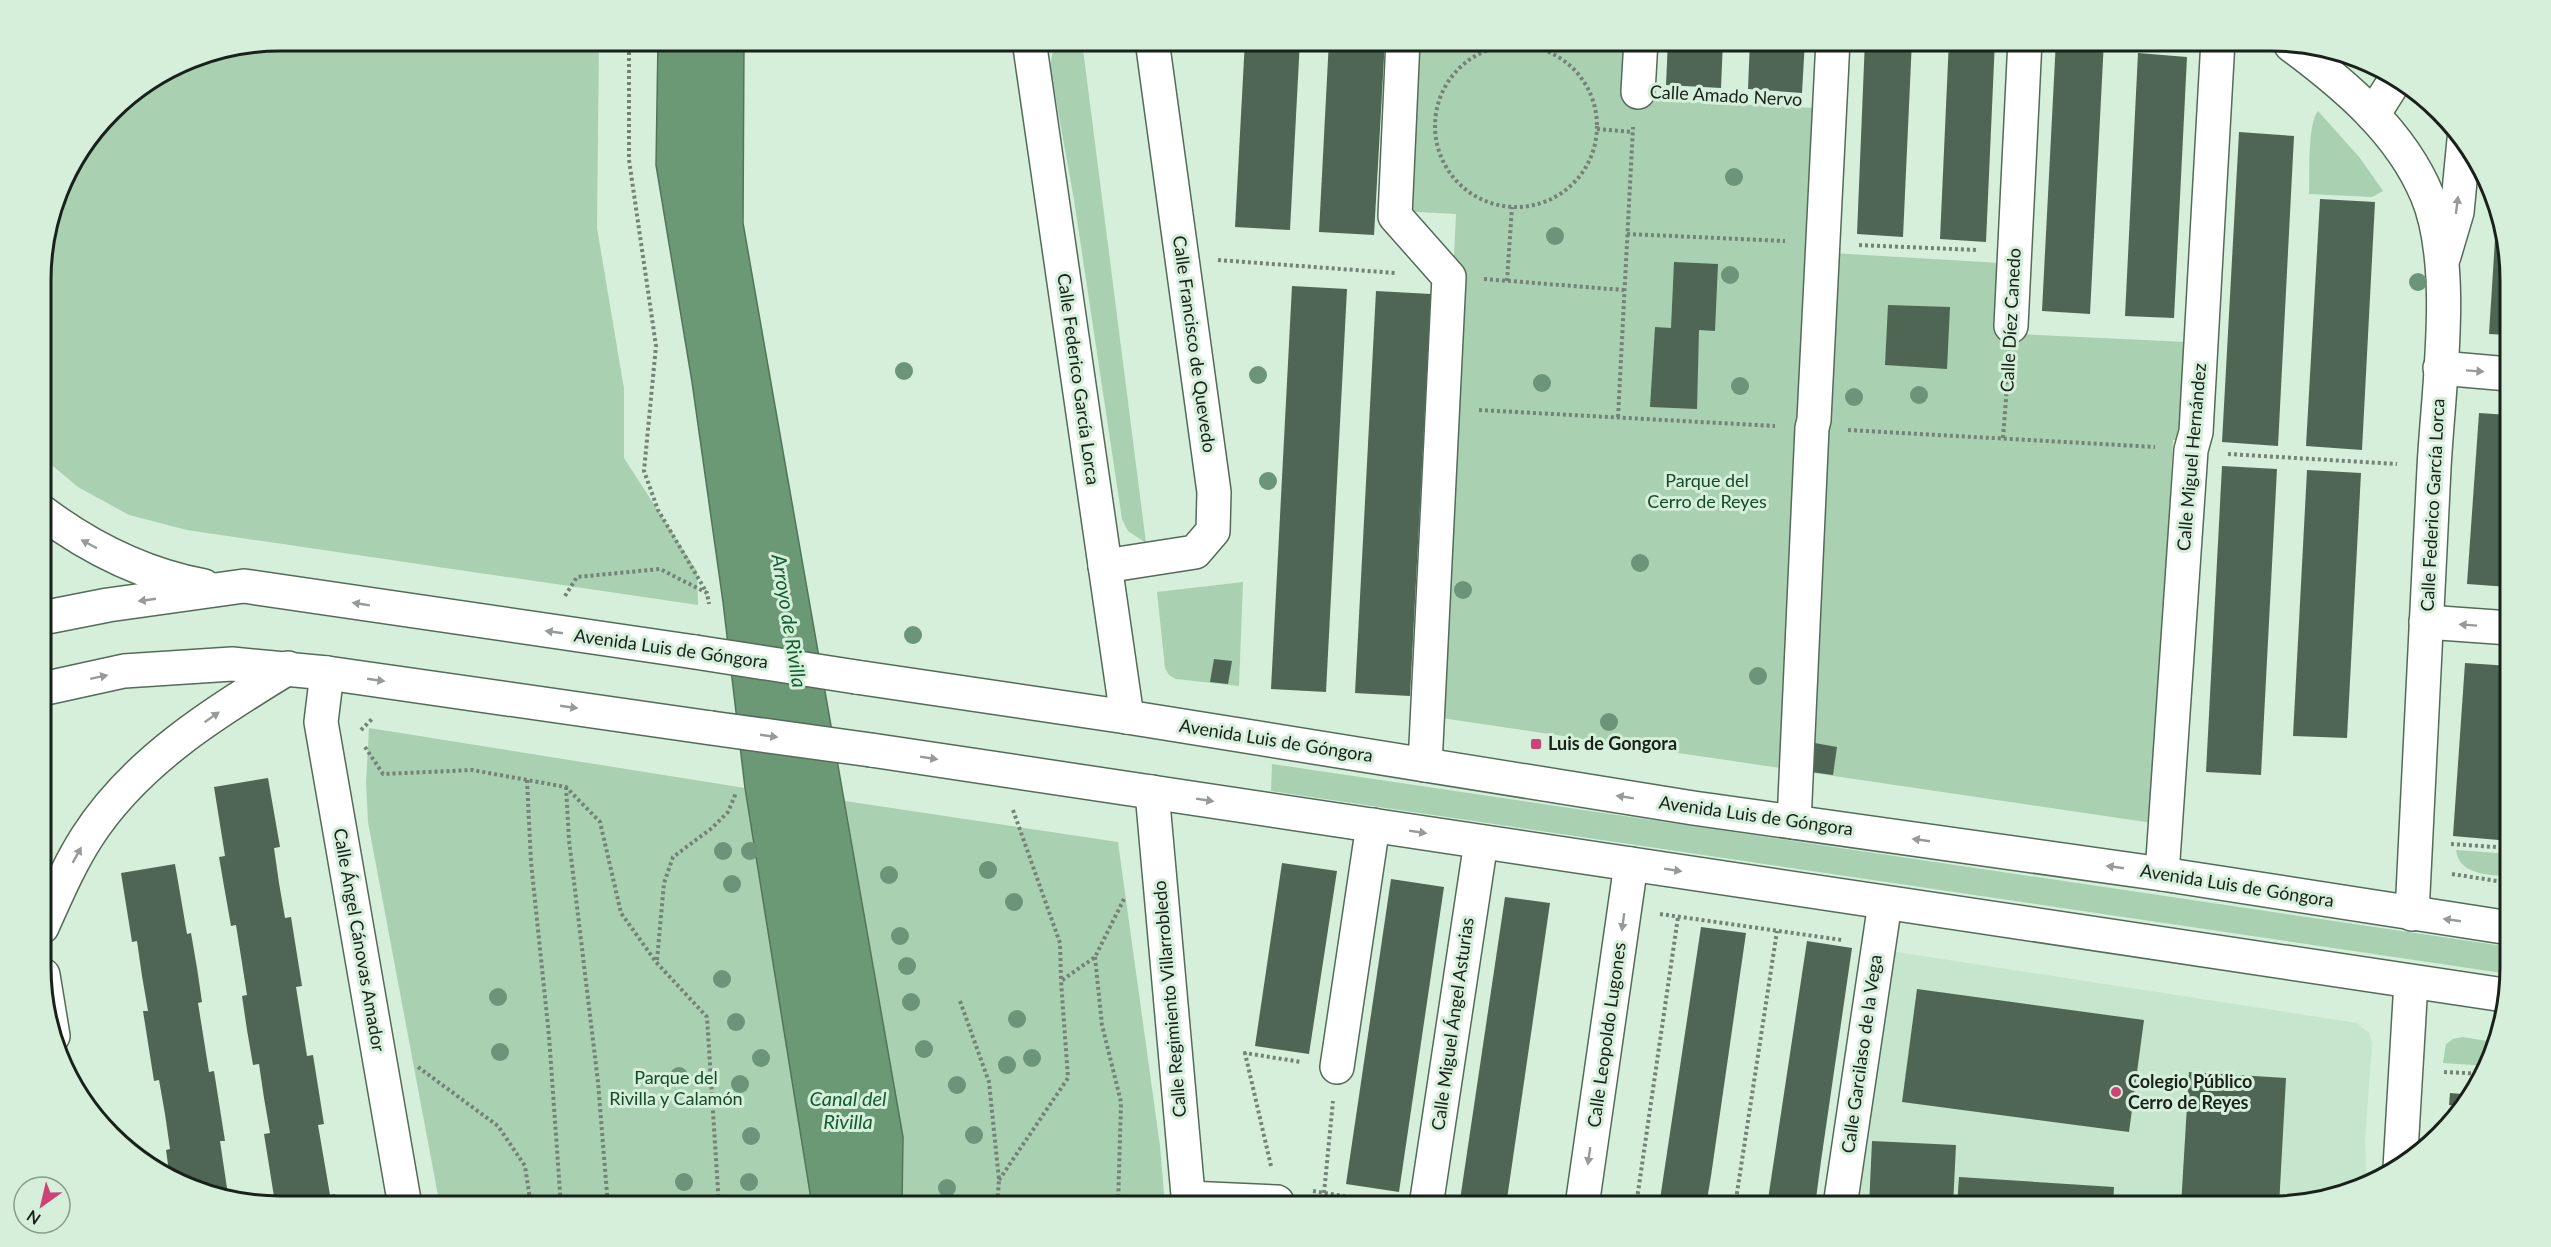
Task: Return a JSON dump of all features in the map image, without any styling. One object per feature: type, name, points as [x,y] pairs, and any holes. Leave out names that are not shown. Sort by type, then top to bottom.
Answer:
[{"type":"main road","name":"Calle Federico García Lorca","points":[[1031,51],[1128,717]]},
{"type":"main road","name":"Calle Francisco de Quevedo","points":[[1106,566],[1195,552],[1213,531],[1214,492],[1154,51]]},
{"type":"main road","points":[[1402,51],[1395,216],[1449,277],[1425,765]]},
{"type":"main road","name":"Calle Amado Nervo","points":[[1638,92],[1640,51]]},
{"type":"main road","points":[[1794,822],[1832,51]]},
{"type":"main road","name":"Calle Díez Canedo","points":[[2011,326],[2024,51]]},
{"type":"main road","name":"Calle Miguel Hernández","points":[[2162,873],[2191,450],[2196,432],[2217,51]]},
{"type":"main road","name":"Calle Federico García Lorca","points":[[2300,53],[2373,115],[2402,148],[2427,195],[2437,227],[2442,261],[2440,369],[2412,914]]},
{"type":"main road","points":[[2373,115],[2391,86]]},
{"type":"main road","points":[[2442,261],[2457,212],[2462,155]]},
{"type":"main road","points":[[2440,369],[2500,373]]},
{"type":"main road","points":[[51,519],[72,534],[108,554],[186,582],[223,589]]},
{"type":"main road","name":"Avenida Luis de Góngora","points":[[51,616],[108,605],[244,586],[1128,717],[1794,822],[2162,873],[2500,927]]},
{"type":"main road","points":[[2426,622],[2500,627]]},
{"type":"main road","points":[[51,687],[124,671],[232,664],[288,668],[871,750],[2498,994]]},
{"type":"main road","points":[[51,906],[88,837],[106,811],[143,772],[185,736],[237,699],[288,668]]},
{"type":"main road","name":"Calle Ángel Cánovas Amador","points":[[327,673],[321,722],[403,1196]]},
{"type":"main road","name":"Calle Regimiento Villarrobledo","points":[[1152,792],[1188,1196]]},
{"type":"main road","points":[[1337,1067],[1373,825]]},
{"type":"main road","name":"Calle Miguel Ángel Asturias","points":[[1427,1196],[1480,842]]},
{"type":"main road","name":"Calle Leopoldo Lugones","points":[[1583,1196],[1631,864]]},
{"type":"main road","name":"Calle Garcilaso de la Vega","points":[[1841,1196],[1885,903]]},
{"type":"main road","points":[[2401,1155],[2411,982]]},
{"type":"path","points":[[629,51],[629,160],[656,346],[644,471],[658,510],[707,593],[709,604]]},
{"type":"path","points":[[1486,51],[1470,59],[1450,78],[1437,103],[1434,131],[1440,158],[1455,181],[1478,198],[1503,207],[1532,207],[1558,196],[1578,178],[1592,154],[1597,129],[1594,104],[1583,81],[1566,62],[1545,51]]},
{"type":"path","points":[[1618,417],[1634,98],[1638,92]]},
{"type":"path","name":"Calle Amado Nervo","points":[[1638,92],[1830,102]]},
{"type":"path","points":[[1597,129],[1633,132]]},
{"type":"path","points":[[1507,281],[1512,207]]},
{"type":"path","points":[[1627,234],[2015,252]]},
{"type":"path","name":"Calle Díez Canedo","points":[[2003,438],[2011,326]]},
{"type":"path","points":[[1443,408],[2165,447]]},
{"type":"path","points":[[2224,454],[2434,466]]},
{"type":"path","points":[[561,604],[577,577],[632,571],[660,569],[707,593]]},
{"type":"path","points":[[356,735],[373,717]]},
{"type":"path","points":[[363,745],[383,774],[472,770],[566,787],[600,822],[621,913],[656,962],[707,1017],[718,1196]]},
{"type":"path","points":[[998,769],[1060,943],[1068,1078],[999,1180]]},
{"type":"path","points":[[527,780],[531,862],[549,1035],[560,1196]]},
{"type":"path","points":[[566,787],[569,840],[598,1082],[607,1196]]},
{"type":"path","points":[[656,962],[664,883],[673,857],[712,828],[728,812],[736,793]]},
{"type":"path","points":[[2449,844],[2500,847]]},
{"type":"path","points":[[2415,869],[2500,882]]},
{"type":"path","points":[[1061,981],[1095,957],[1125,896]]},
{"type":"path","points":[[1625,909],[1878,946]]},
{"type":"path","points":[[1637,1196],[1678,917]]},
{"type":"path","points":[[1737,1196],[1777,931]]},
{"type":"path","points":[[1095,957],[1102,1025],[1121,1102],[1118,1196]]},
{"type":"path","points":[[960,1001],[988,1082],[999,1180],[998,1196]]},
{"type":"path","points":[[378,1048],[417,1066],[442,1082],[498,1126],[525,1166],[530,1196]]},
{"type":"path","points":[[1277,1196],[1245,1053],[1337,1067],[1324,1193]]},
{"type":"path","points":[[2433,1071],[2473,1073]]},
{"type":"path","points":[[1296,1196],[1324,1193],[1342,1196]]},
{"type":"shaded area","name":"Colegio Público Cerro de Reyes","points":[[1884,950],[2357,1023],[2369,1033],[2372,1043],[2365,1141],[2367,1175],[2345,1184],[2316,1192],[2286,1196],[1847,1196]]},
{"type":"green space","points":[[265,51],[599,51],[597,228],[624,389],[624,458],[697,571],[698,605],[187,530],[129,515],[78,487],[51,464],[51,265],[55,235],[68,192],[82,166],[98,141],[129,108],[165,82],[192,68],[235,55]]},
{"type":"green space","points":[[1053,51],[1083,51],[1146,543],[1128,531],[1122,519],[1074,200],[1050,66]]},
{"type":"green space","name":"Parque del Cerro de Reyes","points":[[1406,51],[1628,51],[1626,99],[1816,108],[1832,253],[2000,263],[1997,333],[2186,342],[2182,440],[2173,440],[2153,823],[1435,717],[1434,674],[1456,214],[1398,211]]},
{"type":"green space","points":[[2318,111],[2360,158],[2383,191],[2372,197],[2309,194],[2312,127]]},
{"type":"green space","points":[[1243,582],[1239,686],[1176,679],[1169,675],[1165,668],[1157,592]]},
{"type":"green space","name":"Parque del Rivilla y Calamón","points":[[369,728],[745,788],[810,1196],[438,1196],[368,822],[366,782]]},
{"type":"green space","points":[[1272,764],[2500,946],[2500,973],[1271,791]]},
{"type":"green space","points":[[845,801],[1118,842],[1160,1146],[1164,1196],[902,1196],[903,1136]]},
{"type":"green space","points":[[2456,850],[2500,853],[2500,876],[2469,869],[2458,859]]},
{"type":"green space","points":[[2463,1037],[2488,1041],[2477,1065],[2443,1063],[2446,1044],[2453,1039]]},
{"type":"water","name":"Canal del Rivilla","points":[[658,51],[744,51],[743,223],[903,1137],[902,1196],[810,1196],[745,788],[723,602],[692,382],[656,165]]},
{"type":"building","points":[[1244,51],[1299,51],[1290,230],[1235,227]]},
{"type":"building","points":[[1328,51],[1384,51],[1374,235],[1319,232]]},
{"type":"building","points":[[1668,51],[1723,51],[1721,88],[1666,85]]},
{"type":"building","points":[[1750,51],[1804,51],[1802,93],[1748,89]]},
{"type":"building","points":[[1865,51],[1911,51],[1903,237],[1857,234]]},
{"type":"building","points":[[1949,51],[1995,51],[1986,242],[1940,239]]},
{"type":"building","points":[[2055,51],[2103,51],[2090,314],[2042,311]]},
{"type":"building","points":[[2138,53],[2187,57],[2174,318],[2125,316]]},
{"type":"building","points":[[2239,132],[2294,136],[2278,446],[2222,442]]},
{"type":"building","points":[[2320,199],[2375,202],[2362,450],[2306,446]]},
{"type":"building","points":[[2495,233],[2500,265],[2500,335],[2489,334]]},
{"type":"building","points":[[1674,262],[1718,264],[1715,331],[1699,330],[1697,409],[1650,407],[1655,327],[1671,328]]},
{"type":"building","points":[[1292,286],[1347,289],[1326,692],[1271,689]]},
{"type":"building","points":[[1376,291],[1431,294],[1410,696],[1355,693]]},
{"type":"building","points":[[1888,305],[1950,307],[1947,369],[1885,365]]},
{"type":"building","points":[[2479,413],[2500,414],[2500,586],[2467,584]]},
{"type":"building","points":[[2222,466],[2277,469],[2261,775],[2206,772]]},
{"type":"building","points":[[2307,470],[2361,473],[2347,738],[2293,736]]},
{"type":"building","points":[[1214,659],[1232,661],[1228,684],[1210,682]]},
{"type":"building","points":[[2465,663],[2500,665],[2500,840],[2453,836]]},
{"type":"building","points":[[1809,742],[1837,747],[1833,775],[1804,771]]},
{"type":"building","points":[[268,778],[280,847],[274,848],[279,883],[285,918],[291,917],[302,986],[296,987],[307,1056],[313,1055],[324,1124],[318,1125],[330,1195],[335,1194],[336,1196],[274,1196],[264,1134],[270,1133],[259,1064],[253,1065],[242,996],[247,995],[236,925],[231,926],[219,857],[225,856],[214,787]]},
{"type":"building","points":[[1282,863],[1337,871],[1309,1054],[1255,1046]]},
{"type":"building","points":[[175,864],[187,934],[191,933],[197,968],[202,1002],[198,1003],[209,1072],[214,1071],[225,1141],[220,1141],[227,1190],[192,1179],[168,1167],[166,1150],[170,1149],[165,1114],[159,1080],[154,1081],[143,1011],[148,1011],[137,941],[132,942],[121,873]]},
{"type":"building","points":[[1391,879],[1444,887],[1399,1192],[1346,1184]]},
{"type":"building","points":[[1505,897],[1550,903],[1507,1196],[1461,1196]]},
{"type":"building","points":[[1701,927],[1746,933],[1708,1196],[1661,1196]]},
{"type":"building","points":[[1807,941],[1852,948],[1816,1196],[1769,1196]]},
{"type":"building","points":[[1917,989],[2144,1020],[2129,1132],[1902,1102]]},
{"type":"building","points":[[2189,1072],[2286,1078],[2280,1196],[2182,1196]]},
{"type":"building","points":[[2450,1093],[2461,1094],[2453,1105],[2449,1105]]},
{"type":"building","points":[[1872,1141],[1956,1145],[1953,1196],[1869,1196]]},
{"type":"building","points":[[1959,1177],[2114,1187],[2114,1196],[1958,1196]]},
{"type":"place","name":"Luis de Gongora","points":[[1536,744]]},
{"type":"place","name":"Colegio Público Cerro de Reyes","points":[[2116,1092]]},
{"type":"water label","name":"Arroyo de Rivilla","points":[[789,621]]}]
